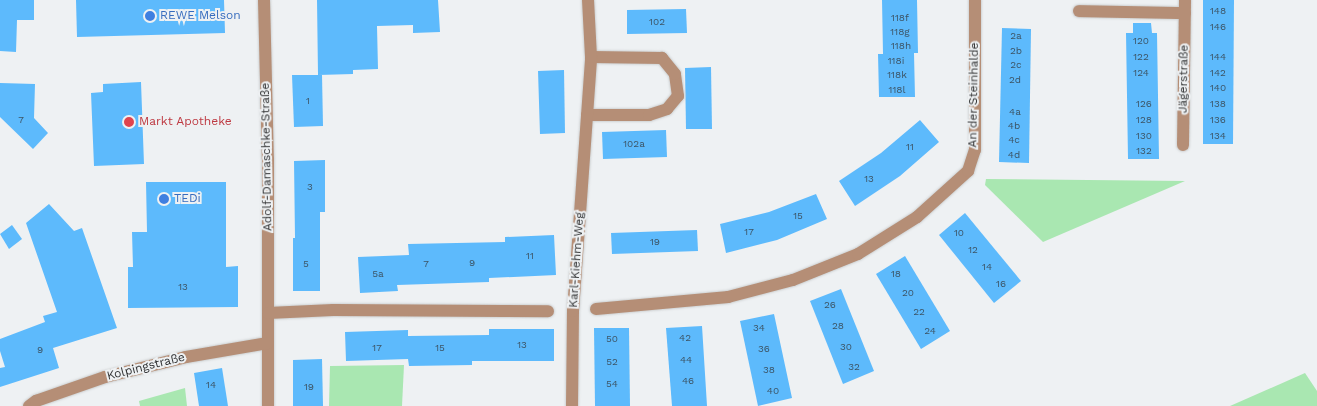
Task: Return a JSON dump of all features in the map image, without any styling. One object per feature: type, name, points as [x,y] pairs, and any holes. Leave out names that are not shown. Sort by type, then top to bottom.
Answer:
[{"type":"street","name":"Adolf-Damaschke-Straße","points":[[264,0],[268,406]]},
{"type":"street","name":"Karl-Kiehm-Weg","points":[[572,406],[573,311],[591,57],[588,0]]},
{"type":"street","name":"An der Steinhalde","points":[[596,309],[728,297],[793,280],[858,254],[916,218],[968,170],[974,150],[975,0]]},
{"type":"street","name":"Jägerstraße","points":[[1183,145],[1185,0]]},
{"type":"street","points":[[1079,11],[1185,13]]},
{"type":"street","points":[[587,115],[649,115],[667,109],[678,96],[675,74],[662,58],[591,57]]},
{"type":"street","points":[[268,313],[333,310],[548,311]]},
{"type":"street","name":"Kolpingstraße","points":[[28,406],[36,401],[106,377],[186,357],[268,343]]},
{"type":"green space","points":[[986,179],[1185,181],[1043,242],[985,185]]},
{"type":"green space","points":[[404,365],[402,406],[329,406],[330,366]]},
{"type":"green space","points":[[1305,373],[1317,391],[1317,406],[1230,406]]},
{"type":"green space","points":[[185,388],[187,406],[140,406],[139,401]]},
{"type":"building","points":[[0,0],[34,0],[34,20],[17,20],[16,52],[0,51]]},
{"type":"building","name":"REWE Melson","points":[[76,0],[224,0],[225,33],[77,37]]},
{"type":"building","points":[[317,0],[438,0],[440,32],[413,33],[413,25],[377,26],[378,69],[353,70],[353,74],[318,75]]},
{"type":"building","points":[[882,0],[917,0],[918,53],[914,53],[915,97],[879,97],[878,54],[883,54]]},
{"type":"building","points":[[1203,0],[1234,0],[1233,144],[1203,144]]},
{"type":"building","points":[[686,9],[687,33],[627,34],[627,10]]},
{"type":"building","points":[[1133,23],[1151,23],[1152,33],[1157,33],[1159,159],[1128,159],[1126,33],[1133,33]]},
{"type":"building","points":[[1002,28],[1031,29],[1029,163],[999,162]]},
{"type":"building","points":[[711,67],[712,129],[686,129],[685,68]]},
{"type":"building","points":[[564,70],[565,133],[540,134],[538,71]]},
{"type":"building","points":[[292,75],[322,75],[323,126],[294,127]]},
{"type":"building","points":[[141,82],[144,164],[94,166],[91,93],[103,92],[103,84]]},
{"type":"building","points":[[0,83],[35,84],[34,118],[48,133],[33,149],[0,117]]},
{"type":"building","points":[[920,120],[939,142],[900,176],[855,206],[839,181],[881,153]]},
{"type":"building","points":[[666,130],[667,157],[603,159],[602,132]]},
{"type":"building","points":[[325,160],[325,212],[320,212],[320,291],[293,291],[293,238],[295,238],[294,161]]},
{"type":"building","points":[[146,182],[226,182],[226,267],[238,266],[238,307],[128,308],[128,267],[133,267],[132,232],[147,232]]},
{"type":"building","points":[[816,194],[827,219],[777,240],[726,253],[720,224],[769,212]]},
{"type":"building","points":[[49,204],[74,231],[82,228],[117,328],[53,348],[59,368],[0,387],[0,368],[5,367],[0,351],[0,339],[45,322],[43,316],[57,312],[26,223]]},
{"type":"building","points":[[965,213],[1021,281],[994,303],[939,235]]},
{"type":"building","points":[[12,225],[22,239],[9,249],[0,234]]},
{"type":"building","points":[[697,230],[698,251],[612,254],[611,233]]},
{"type":"building","points":[[554,235],[556,275],[489,278],[489,282],[397,285],[398,291],[360,293],[358,257],[409,255],[408,244],[505,242],[505,237]]},
{"type":"building","points":[[905,256],[950,331],[921,349],[876,274]]},
{"type":"building","points":[[841,289],[874,371],[843,384],[810,301]]},
{"type":"building","points":[[774,314],[792,398],[758,406],[740,321]]},
{"type":"building","points":[[702,326],[707,406],[672,406],[666,328]]},
{"type":"building","points":[[594,328],[629,328],[630,406],[595,406]]},
{"type":"building","points":[[489,329],[554,329],[554,361],[472,361],[472,365],[409,366],[408,359],[346,361],[345,332],[408,330],[408,336],[489,335]]},
{"type":"building","points":[[322,359],[323,406],[293,406],[293,360]]},
{"type":"building","points":[[222,368],[228,406],[199,406],[194,373]]},
{"type":"place","name":"REWE Melson","points":[[150,16]]},
{"type":"place","name":"Markt Apotheke","points":[[129,122]]},
{"type":"place","name":"TEDi","points":[[164,199]]}]
